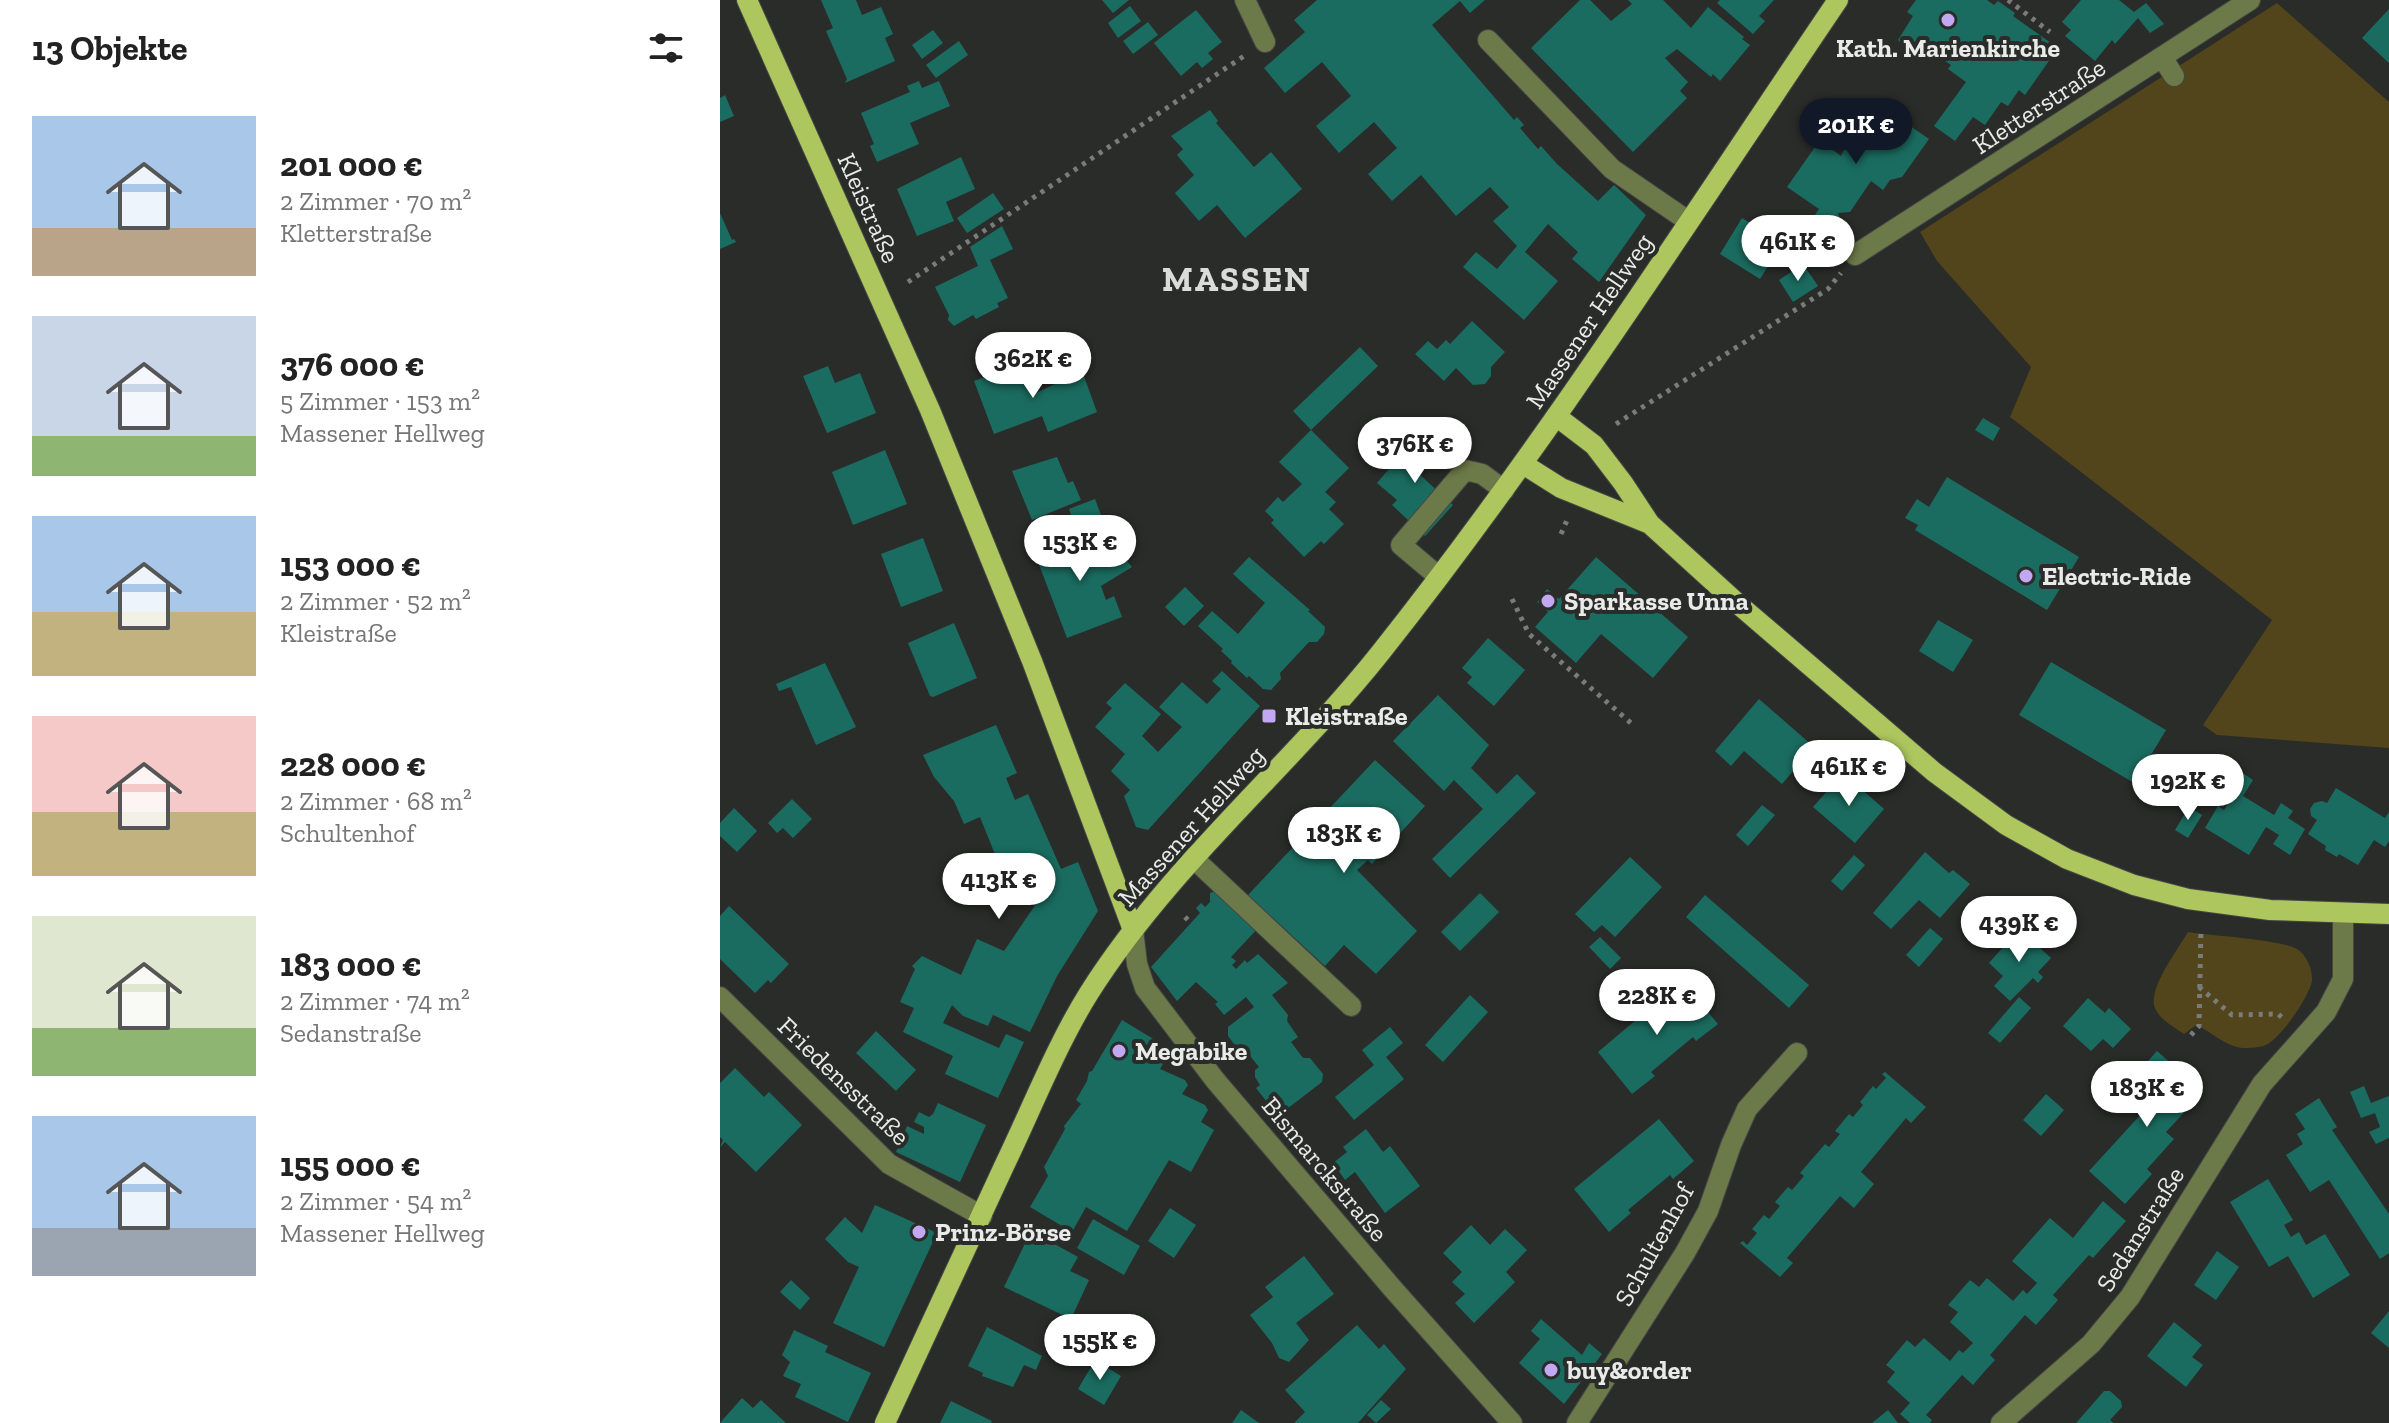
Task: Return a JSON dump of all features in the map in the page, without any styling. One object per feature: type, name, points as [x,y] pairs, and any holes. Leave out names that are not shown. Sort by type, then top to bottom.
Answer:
[{"type":"main road","name":"Kleistraße","points":[[747,0],[930,410],[1032,661],[1133,930]]},
{"type":"main road","name":"Massener Hellweg","points":[[885,1423],[1078,1013],[1133,930],[1192,857],[1357,680],[1439,577],[1523,464],[1838,0]]},
{"type":"main road","points":[[1556,416],[1594,445],[1650,524],[1738,604],[1934,772],[2006,825],[2067,859],[2134,885],[2188,899],[2270,910],[2389,914]]},
{"type":"main road","points":[[1523,464],[1561,488],[1650,524]]},
{"type":"street","name":"Kletterstraße","points":[[1855,255],[2250,0]]},
{"type":"street","points":[[1246,2],[1265,42]]},
{"type":"street","points":[[1488,40],[1612,169],[1688,221]]},
{"type":"street","points":[[2162,57],[2174,76]]},
{"type":"street","points":[[1439,577],[1401,545],[1465,470],[1482,474],[1504,490]]},
{"type":"street","points":[[1192,857],[1351,1006]]},
{"type":"street","name":"Sedanstraße","points":[[2001,1423],[2091,1344],[2130,1297],[2262,1084],[2326,1012],[2343,979],[2343,913]]},
{"type":"street","name":"Bismarckstraße","points":[[1133,930],[1137,964],[1145,988],[1215,1080],[1512,1423]]},
{"type":"street","name":"Friedensstraße","points":[[720,997],[889,1164],[982,1216]]},
{"type":"street","name":"Schultenhof","points":[[1577,1423],[1685,1253],[1708,1211],[1747,1109],[1797,1053]]},
{"type":"path","points":[[2008,0],[2050,32]]},
{"type":"path","points":[[908,282],[1265,42]]},
{"type":"path","points":[[1616,424],[1828,289],[1855,255]]},
{"type":"path","points":[[1561,534],[1568,517]]},
{"type":"path","points":[[1512,599],[1525,630],[1632,724]]},
{"type":"path","points":[[1185,917],[1191,923]]},
{"type":"path","points":[[2191,1035],[2199,1026],[2201,928]]},
{"type":"path","points":[[2199,987],[2232,1015],[2278,1014],[2291,1026]]},
{"type":"shaded area","points":[[2277,3],[2389,102],[2389,748],[2217,735],[2203,725],[2272,620],[2010,417],[2031,367],[1937,261],[1920,232]]},
{"type":"shaded area","points":[[2188,932],[2275,943],[2297,949],[2303,955],[2311,972],[2310,988],[2294,1016],[2272,1041],[2257,1047],[2236,1047],[2198,1026],[2184,1034],[2160,1016],[2155,1008],[2155,991]]},
{"type":"building","points":[[821,0],[856,0],[862,15],[881,7],[893,34],[885,38],[895,61],[845,83],[847,79],[826,31],[833,28]]},
{"type":"building","points":[[1102,0],[1129,0],[1113,13]]},
{"type":"building","points":[[1317,0],[1485,0],[1470,13],[1460,1],[1432,25],[1514,120],[1517,117],[1524,125],[1520,128],[1538,149],[1541,146],[1598,201],[1614,185],[1646,215],[1599,282],[1572,259],[1578,252],[1548,224],[1525,252],[1558,281],[1524,320],[1463,267],[1476,252],[1497,269],[1517,246],[1493,221],[1509,207],[1490,187],[1456,216],[1421,175],[1392,201],[1368,174],[1397,148],[1374,122],[1339,153],[1316,126],[1351,96],[1322,62],[1285,93],[1264,68],[1305,32],[1294,20]]},
{"type":"building","points":[[1580,0],[1590,0],[1611,21],[1632,4],[1628,0],[1663,0],[1691,28],[1708,7],[1750,45],[1720,81],[1677,49],[1665,58],[1688,82],[1680,91],[1687,98],[1633,152],[1531,48]]},
{"type":"building","points":[[1720,0],[1774,0],[1759,16],[1765,21],[1753,34],[1717,3]]},
{"type":"building","name":"Kath. Marienkirche","points":[[1916,0],[1987,0],[1994,5],[1998,1],[2015,13],[2013,16],[2058,48],[2025,95],[2019,90],[2008,106],[2001,102],[1985,125],[1973,117],[1955,141],[1934,126],[1966,82],[1948,69],[1951,65],[1924,46],[1910,53],[1898,40],[1913,16],[1907,12]]},
{"type":"building","points":[[2081,0],[2119,0],[2134,12],[2146,3],[2164,24],[2150,33],[2138,18],[2115,44],[2112,40],[2095,61],[2065,36],[2071,30],[2062,22]]},
{"type":"building","points":[[1130,6],[1141,21],[1118,38],[1108,23]]},
{"type":"building","points":[[2389,9],[2389,63],[2362,38]]},
{"type":"building","points":[[1196,10],[1222,42],[1208,53],[1213,59],[1202,68],[1197,62],[1181,76],[1154,43]]},
{"type":"building","points":[[1148,22],[1158,35],[1133,54],[1123,41]]},
{"type":"building","points":[[933,30],[943,43],[922,59],[912,45]]},
{"type":"building","points":[[959,41],[968,55],[936,78],[926,65]]},
{"type":"building","points":[[919,81],[922,88],[939,81],[950,106],[910,123],[919,144],[877,162],[870,146],[874,144],[861,113],[910,92],[907,86]]},
{"type":"building","points":[[725,95],[734,116],[720,122],[720,98]]},
{"type":"building","points":[[1877,103],[1929,139],[1902,177],[1890,180],[1883,190],[1871,181],[1850,212],[1838,213],[1839,217],[1823,238],[1807,226],[1819,209],[1787,187],[1815,147],[1826,145],[1841,156],[1844,150],[1840,147],[1846,139],[1849,142]]},
{"type":"building","points":[[1210,110],[1218,121],[1216,123],[1254,167],[1271,152],[1302,189],[1245,238],[1217,205],[1199,221],[1175,193],[1194,175],[1177,155],[1183,149],[1171,136]]},
{"type":"building","points":[[961,157],[975,189],[946,202],[954,221],[917,236],[897,189]]},
{"type":"building","points":[[993,193],[1004,209],[967,233],[957,218]]},
{"type":"building","points":[[720,213],[732,240],[736,242],[720,249]]},
{"type":"building","points":[[1742,218],[1786,245],[1780,254],[1777,252],[1760,279],[1720,254]]},
{"type":"building","points":[[1002,226],[1013,249],[990,260],[1008,298],[997,303],[999,307],[976,319],[973,315],[954,326],[948,320],[949,315],[935,287],[978,266],[970,247]]},
{"type":"building","points":[[1803,264],[1818,286],[1793,302],[1779,280]]},
{"type":"building","points":[[1472,321],[1505,352],[1491,367],[1491,376],[1485,384],[1473,385],[1456,368],[1444,381],[1415,354],[1428,341],[1437,349],[1446,340],[1450,344]]},
{"type":"building","points":[[1360,347],[1378,366],[1311,430],[1293,411]]},
{"type":"building","points":[[1021,362],[1034,394],[1082,371],[1097,412],[1048,432],[1042,416],[994,434],[974,381]]},
{"type":"building","points":[[828,366],[835,383],[860,373],[876,413],[827,433],[803,376]]},
{"type":"building","points":[[1983,418],[2000,428],[1993,441],[1975,430]]},
{"type":"building","points":[[1311,430],[1349,468],[1325,492],[1336,502],[1329,509],[1344,524],[1324,544],[1321,541],[1304,557],[1271,523],[1274,520],[1265,511],[1278,497],[1283,502],[1302,484],[1279,462]]},
{"type":"building","points":[[1411,431],[1437,454],[1419,474],[1453,505],[1425,536],[1392,505],[1397,500],[1377,483],[1400,456],[1393,451]]},
{"type":"building","points":[[885,450],[907,504],[853,525],[832,472]]},
{"type":"building","points":[[1057,457],[1068,483],[1073,481],[1081,500],[1032,520],[1012,471]]},
{"type":"building","points":[[1947,477],[2079,557],[2047,610],[1915,530],[1918,525],[1905,518],[1917,499],[1929,507]]},
{"type":"building","points":[[1095,499],[1101,515],[1074,524],[1069,509]]},
{"type":"building","points":[[1055,531],[1065,556],[1086,548],[1090,557],[1113,544],[1132,567],[1101,586],[1106,600],[1114,596],[1122,617],[1067,638],[1030,541]]},
{"type":"building","points":[[923,538],[943,591],[901,607],[881,554]]},
{"type":"building","points":[[1249,557],[1325,627],[1324,634],[1317,642],[1309,642],[1280,673],[1281,679],[1271,690],[1263,689],[1249,676],[1247,678],[1221,651],[1223,649],[1198,626],[1212,611],[1238,634],[1265,603],[1233,574]]},
{"type":"building","points":[[1596,557],[1688,637],[1653,678],[1601,634],[1576,663],[1535,627],[1548,612],[1537,602],[1547,589],[1559,599]]},
{"type":"building","points":[[1185,587],[1204,606],[1184,626],[1165,607]]},
{"type":"building","points":[[1938,620],[1973,640],[1953,672],[1919,651]]},
{"type":"building","points":[[954,623],[977,678],[933,697],[908,643]]},
{"type":"building","points":[[1488,638],[1525,670],[1494,706],[1467,683],[1472,677],[1462,668]]},
{"type":"building","points":[[2051,662],[2166,730],[2134,783],[2019,715]]},
{"type":"building","points":[[825,663],[856,727],[816,745],[791,687],[779,691],[776,684]]},
{"type":"building","points":[[1222,671],[1260,706],[1148,830],[1136,827],[1124,796],[1130,790],[1111,771],[1125,754],[1095,727],[1112,708],[1106,703],[1125,683],[1161,714],[1142,736],[1158,752],[1182,727],[1159,707],[1182,682],[1207,704],[1221,689],[1212,681]]},
{"type":"building","points":[[1438,695],[1489,745],[1471,768],[1497,794],[1517,774],[1536,793],[1450,878],[1432,859],[1483,809],[1454,780],[1444,791],[1393,741]]},
{"type":"building","points":[[1759,699],[1814,747],[1782,784],[1744,751],[1731,766],[1715,751]]},
{"type":"building","points":[[996,725],[1017,773],[1006,778],[1015,800],[1028,794],[1061,869],[1078,862],[1098,911],[1057,976],[1030,1032],[993,1015],[988,1026],[963,1016],[952,1005],[943,1023],[999,1048],[1006,1034],[1024,1042],[998,1098],[945,1074],[953,1056],[903,1032],[914,1008],[900,1002],[915,969],[912,966],[922,956],[961,975],[977,939],[1004,951],[1040,898],[1034,879],[1009,889],[980,817],[964,824],[954,801],[934,777],[923,755]]},
{"type":"building","points":[[1375,760],[1425,806],[1372,864],[1368,860],[1357,870],[1417,931],[1376,974],[1344,945],[1325,966],[1248,895]]},
{"type":"building","points":[[2237,769],[2253,780],[2243,796],[2274,815],[2281,803],[2293,811],[2288,818],[2305,829],[2290,855],[2273,844],[2279,835],[2266,827],[2249,855],[2205,828],[2218,806],[2224,810],[2236,791],[2227,786]]},
{"type":"building","points":[[1843,773],[1884,809],[1855,843],[1813,807]]},
{"type":"building","points":[[2336,788],[2385,818],[2389,812],[2389,841],[2385,847],[2374,840],[2358,865],[2325,850],[2326,846],[2308,834],[2317,820],[2311,816],[2310,809],[2314,803],[2327,803]]},
{"type":"building","points":[[792,799],[812,819],[793,838],[783,828],[777,833],[768,823]]},
{"type":"building","points":[[1762,805],[1775,815],[1748,846],[1736,835]]},
{"type":"building","points":[[2189,807],[2202,815],[2188,838],[2175,830]]},
{"type":"building","points":[[734,808],[757,831],[737,852],[720,836],[720,823]]},
{"type":"building","points":[[1925,852],[1949,873],[1953,870],[1970,884],[1940,918],[1919,900],[1891,929],[1873,913]]},
{"type":"building","points":[[1854,855],[1865,865],[1842,891],[1831,881]]},
{"type":"building","points":[[1630,857],[1662,887],[1615,937],[1602,925],[1594,932],[1575,914]]},
{"type":"building","points":[[1215,891],[1260,926],[1231,957],[1236,961],[1232,965],[1236,969],[1258,954],[1288,983],[1272,995],[1288,1015],[1287,1021],[1298,1037],[1291,1042],[1303,1058],[1310,1058],[1323,1074],[1322,1082],[1283,1112],[1275,1112],[1256,1088],[1260,1085],[1255,1070],[1259,1067],[1250,1056],[1246,1060],[1228,1036],[1228,1027],[1254,1007],[1246,997],[1224,1015],[1215,1004],[1218,1002],[1196,982],[1177,1001],[1151,967],[1200,913],[1196,908],[1201,903],[1205,907],[1210,902],[1210,893]]},
{"type":"building","points":[[1480,893],[1499,912],[1460,951],[1441,932]]},
{"type":"building","points":[[1705,895],[1809,985],[1789,1008],[1686,917]]},
{"type":"building","points":[[729,906],[789,964],[771,983],[768,980],[755,993],[720,959],[720,916]]},
{"type":"building","points":[[1930,928],[1943,939],[1919,967],[1906,955]]},
{"type":"building","points":[[2019,929],[2051,958],[2038,972],[2043,977],[2038,983],[2033,978],[2010,1001],[1994,986],[2003,976],[1989,963]]},
{"type":"building","points":[[1600,937],[1621,958],[1610,969],[1589,947]]},
{"type":"building","points":[[1682,981],[1718,1024],[1696,1041],[1693,1037],[1651,1072],[1655,1076],[1632,1094],[1598,1052]]},
{"type":"building","points":[[1470,995],[1488,1012],[1443,1062],[1425,1045]]},
{"type":"building","points":[[2019,997],[2031,1008],[2000,1043],[1988,1033]]},
{"type":"building","points":[[2088,998],[2105,1013],[2109,1008],[2131,1029],[2113,1048],[2103,1039],[2091,1051],[2063,1026]]},
{"type":"building","points":[[1122,1020],[1155,1040],[1152,1046],[1168,1055],[1160,1069],[1185,1080],[1188,1085],[1182,1094],[1205,1105],[1208,1110],[1201,1122],[1214,1130],[1191,1172],[1169,1160],[1127,1231],[1086,1207],[1072,1232],[1030,1207],[1048,1176],[1044,1167],[1064,1126],[1081,1104],[1076,1100],[1089,1072]]},
{"type":"building","points":[[1390,1027],[1403,1043],[1386,1057],[1404,1079],[1354,1120],[1335,1097],[1374,1065],[1362,1050]]},
{"type":"building","points":[[876,1031],[916,1070],[896,1091],[856,1053]]},
{"type":"building","points":[[2157,1051],[2203,1092],[2166,1132],[2174,1139],[2147,1169],[2152,1174],[2125,1204],[2089,1171],[2157,1100],[2133,1078]]},
{"type":"building","points":[[735,1068],[764,1097],[769,1092],[802,1125],[756,1172],[725,1142],[720,1147],[723,1140],[720,1137],[720,1083]]},
{"type":"building","points":[[1885,1072],[1926,1107],[1911,1123],[1906,1118],[1861,1172],[1874,1184],[1854,1208],[1840,1196],[1787,1258],[1793,1263],[1780,1277],[1740,1243],[1743,1241],[1747,1245],[1757,1233],[1752,1229],[1764,1215],[1769,1219],[1780,1206],[1775,1202],[1788,1187],[1792,1190],[1804,1176],[1800,1173],[1825,1144],[1829,1147],[1840,1134],[1835,1131],[1849,1114],[1853,1117],[1873,1086],[1876,1089],[1886,1078],[1882,1074]]},
{"type":"building","points":[[2364,1086],[2371,1103],[2389,1096],[2389,1138],[2376,1144],[2369,1132],[2380,1127],[2375,1113],[2361,1118],[2350,1092]]},
{"type":"building","points":[[2046,1094],[2064,1110],[2041,1136],[2023,1120]]},
{"type":"building","points":[[2319,1098],[2337,1127],[2332,1130],[2389,1214],[2389,1253],[2380,1259],[2329,1180],[2310,1192],[2286,1155],[2303,1144],[2297,1134],[2305,1129],[2295,1114]]},
{"type":"building","points":[[938,1103],[986,1125],[960,1182],[896,1152],[907,1126],[924,1134],[924,1127],[914,1122],[919,1112],[929,1117],[933,1114]]},
{"type":"building","points":[[1659,1119],[1694,1161],[1673,1179],[1670,1175],[1628,1210],[1631,1213],[1609,1232],[1574,1189]]},
{"type":"building","points":[[1366,1129],[1383,1152],[1390,1146],[1420,1186],[1385,1213],[1355,1172],[1345,1180],[1333,1163],[1347,1152],[1343,1147]]},
{"type":"building","points":[[2268,1179],[2293,1220],[2284,1225],[2291,1237],[2299,1232],[2306,1245],[2325,1234],[2350,1275],[2313,1298],[2288,1256],[2269,1267],[2230,1202]]},
{"type":"building","points":[[2103,1201],[2126,1221],[2093,1258],[2089,1255],[2053,1295],[2058,1300],[2036,1325],[2025,1315],[1990,1355],[1995,1360],[1973,1385],[1962,1375],[1926,1415],[1932,1420],[1930,1423],[1910,1423],[1900,1414],[1910,1403],[1887,1382],[1895,1372],[1886,1365],[1907,1340],[1915,1347],[1924,1338],[1950,1361],[1959,1350],[1963,1353],[1973,1343],[1950,1322],[1958,1312],[1948,1305],[1970,1280],[1979,1287],[1987,1278],[2013,1301],[2023,1290],[2027,1294],[2037,1283],[2012,1261],[2050,1218],[2073,1238]]},
{"type":"building","points":[[875,1205],[937,1233],[884,1347],[833,1323],[859,1267],[848,1262],[825,1239],[845,1217],[862,1233]]},
{"type":"building","points":[[1170,1208],[1196,1225],[1174,1258],[1148,1241]]},
{"type":"building","points":[[1093,1219],[1140,1246],[1124,1275],[1077,1248]]},
{"type":"building","points":[[1471,1225],[1490,1245],[1505,1229],[1527,1250],[1506,1272],[1515,1282],[1474,1323],[1455,1303],[1465,1294],[1452,1282],[1462,1272],[1443,1253]]},
{"type":"building","points":[[1031,1231],[1078,1257],[1070,1271],[1089,1280],[1071,1319],[1004,1287]]},
{"type":"building","points":[[2217,1251],[2239,1267],[2216,1300],[2194,1285]]},
{"type":"building","points":[[1304,1256],[1334,1294],[1296,1323],[1309,1340],[1289,1362],[1279,1358],[1272,1343],[1250,1315],[1273,1297],[1265,1287]]},
{"type":"building","points":[[791,1280],[810,1298],[800,1310],[780,1292]]},
{"type":"building","points":[[2389,1311],[2389,1348],[2371,1333]]},
{"type":"building","points":[[1541,1319],[1582,1355],[1589,1343],[1602,1354],[1564,1404],[1519,1363],[1540,1339],[1531,1331]]},
{"type":"building","points":[[2174,1322],[2202,1345],[2192,1357],[2203,1365],[2186,1387],[2147,1356]]},
{"type":"building","points":[[1357,1325],[1379,1349],[1384,1344],[1406,1369],[1358,1423],[1294,1423],[1305,1412],[1285,1390]]},
{"type":"building","points":[[987,1327],[1042,1356],[1036,1370],[1024,1365],[1013,1387],[982,1376],[983,1373],[968,1366]]},
{"type":"building","points":[[794,1330],[828,1346],[825,1352],[871,1373],[848,1422],[795,1397],[801,1384],[783,1376],[790,1362],[782,1355]]},
{"type":"building","points":[[1095,1360],[1121,1376],[1104,1405],[1078,1389]]},
{"type":"building","points":[[2104,1391],[2110,1391],[2121,1401],[2122,1407],[2110,1420],[2114,1423],[2076,1423]]},
{"type":"building","points":[[742,1398],[753,1408],[761,1400],[786,1423],[720,1423]]},
{"type":"building","points":[[1381,1400],[1391,1409],[1376,1423],[1367,1415]]},
{"type":"building","points":[[951,1401],[992,1421],[991,1423],[940,1423]]},
{"type":"building","points":[[1241,1410],[1259,1423],[1232,1423]]},
{"type":"building","points":[[1888,1410],[1898,1423],[1872,1423]]},
{"type":"place","name":"Kath. Marienkirche","points":[[1948,20]]},
{"type":"place","name":"Electric-Ride","points":[[2026,576]]},
{"type":"place","name":"Sparkasse Unna","points":[[1548,601]]},
{"type":"place","name":"Kleistraße","points":[[1269,716]]},
{"type":"place","name":"Megabike","points":[[1119,1051]]},
{"type":"place","name":"Prinz-Börse","points":[[919,1232]]},
{"type":"place","name":"buy&order","points":[[1551,1370]]},
{"type":"district","name":"MASSEN","points":[[1237,279]]}]
